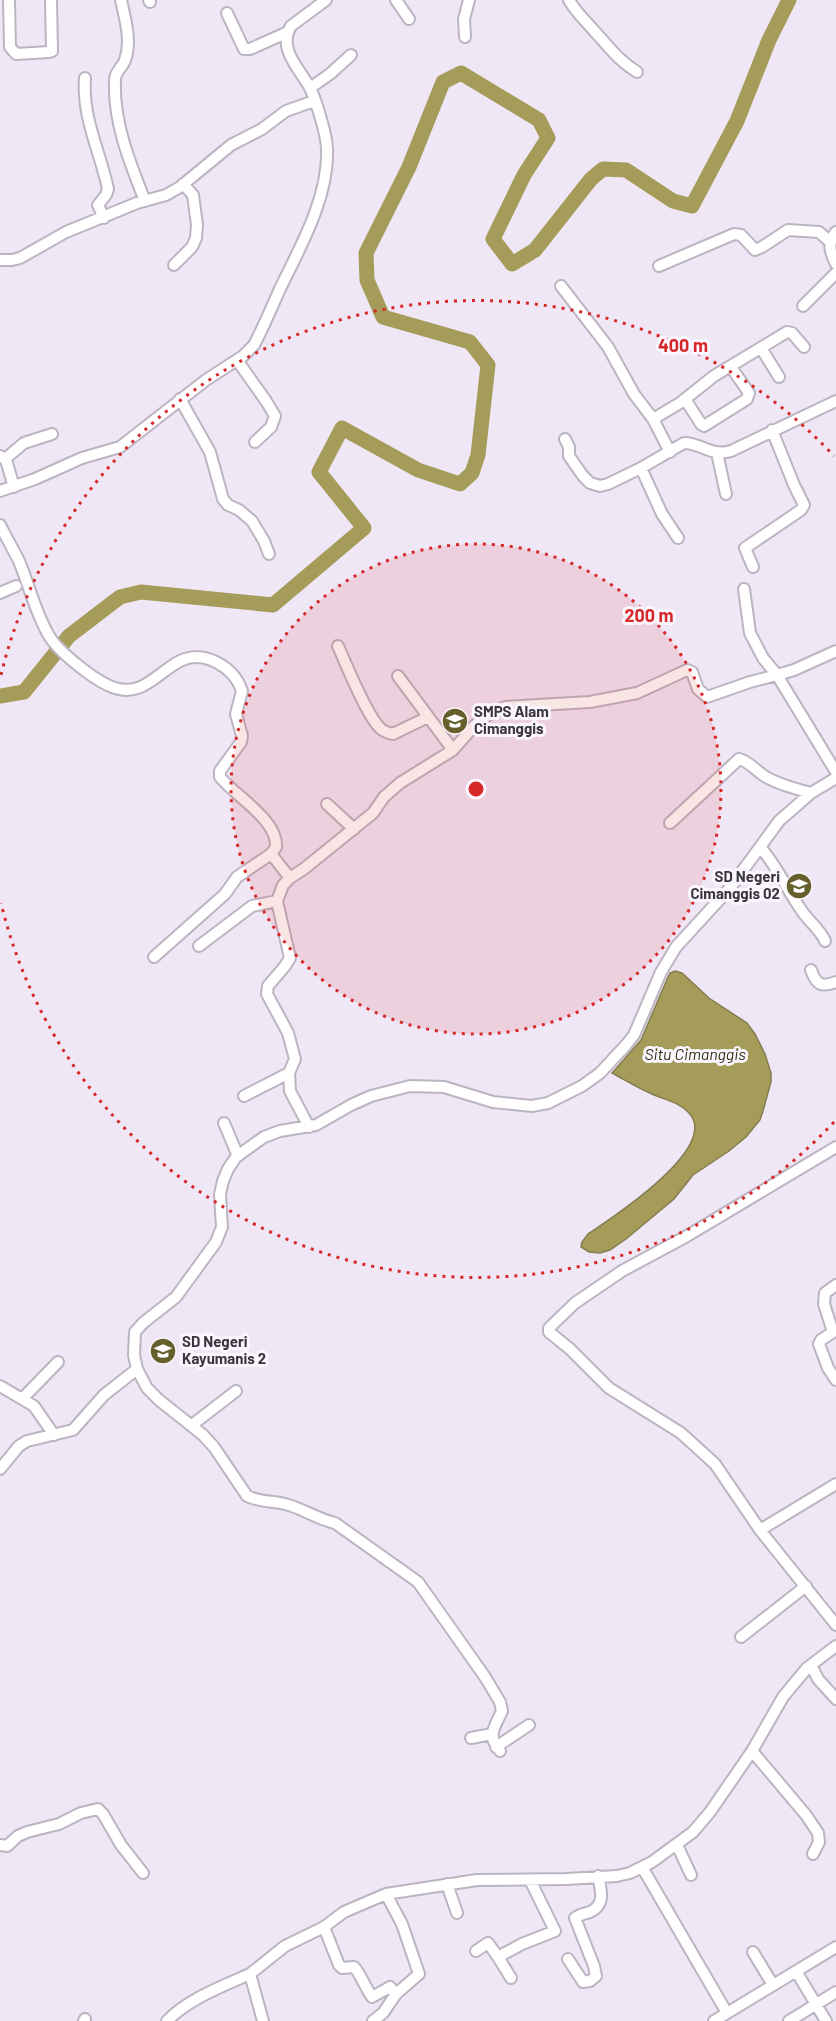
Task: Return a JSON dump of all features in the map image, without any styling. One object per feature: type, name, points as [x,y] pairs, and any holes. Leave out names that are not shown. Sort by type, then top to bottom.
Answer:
[{"type":"street","points":[[9,0],[10,47],[16,54],[52,51],[51,0]]},
{"type":"street","points":[[121,0],[127,27],[127,49],[126,59],[116,74],[115,93],[124,145],[145,201]]},
{"type":"street","points":[[227,13],[238,40],[244,49],[250,49],[288,32],[298,20],[326,0]]},
{"type":"street","points":[[396,0],[409,19]]},
{"type":"street","points":[[465,37],[464,19],[469,0]]},
{"type":"street","points":[[569,0],[578,15],[615,56],[637,72]]},
{"type":"street","points":[[0,491],[82,458],[120,447],[180,399],[251,349],[312,224],[327,154],[325,138],[310,87],[291,58],[287,43],[288,32]]},
{"type":"street","points":[[310,87],[330,74],[351,55]]},
{"type":"street","points":[[85,78],[86,113],[108,189],[98,205],[104,218]]},
{"type":"street","points":[[0,260],[20,258],[66,231],[170,193],[231,145],[262,129],[286,111],[314,101]]},
{"type":"street","points":[[174,265],[192,247],[196,232],[193,195],[183,184]]},
{"type":"street","points":[[659,266],[734,234],[741,235],[755,250],[762,248],[788,230],[817,232],[828,240],[833,235]]},
{"type":"street","points":[[833,235],[829,248],[836,264]]},
{"type":"street","points":[[803,306],[836,273]]},
{"type":"street","points":[[561,286],[599,335],[634,394],[653,419],[670,452]]},
{"type":"street","points":[[653,419],[685,399],[698,387],[788,331],[804,347]]},
{"type":"street","points":[[761,348],[779,377]]},
{"type":"street","points":[[237,360],[267,401],[275,416],[271,427],[255,442]]},
{"type":"street","points":[[685,399],[700,424],[704,426],[747,399],[749,393],[731,367]]},
{"type":"street","points":[[180,399],[210,452],[223,499],[252,521],[264,541],[268,554]]},
{"type":"street","points":[[565,439],[569,447],[570,458],[585,479],[593,485],[608,484],[684,443],[717,453],[731,451],[836,401]]},
{"type":"street","points":[[753,567],[745,548],[801,510],[804,505],[772,430]]},
{"type":"street","points":[[14,486],[3,457],[24,443],[52,434]]},
{"type":"street","points":[[717,453],[726,494]]},
{"type":"street","points":[[641,468],[662,514],[678,538]]},
{"type":"street","points":[[0,525],[19,561],[47,633],[71,659],[108,685],[126,690],[151,682],[180,661],[206,658],[227,668],[240,685],[242,691],[236,714],[242,736],[238,748],[220,771],[220,777],[259,812],[276,839],[276,848],[271,854],[237,877],[225,894],[154,957]]},
{"type":"street","points":[[0,593],[16,586]]},
{"type":"street","points":[[744,590],[750,633],[763,658],[777,675],[836,772]]},
{"type":"street","points":[[338,646],[379,728],[393,734],[428,717]]},
{"type":"street","points":[[309,1127],[290,1091],[289,1073],[295,1059],[293,1049],[282,1020],[267,994],[268,986],[290,958],[277,901],[283,885],[290,878],[373,813],[384,798],[400,783],[453,750],[481,720],[496,710],[506,707],[590,702],[637,693],[687,670],[692,672],[698,689],[707,697],[794,670],[836,651]]},
{"type":"street","points":[[398,676],[453,750]]},
{"type":"street","points":[[670,823],[739,759],[743,759],[757,772],[768,778],[811,793]]},
{"type":"street","points":[[529,1725],[498,1749],[492,1734],[502,1711],[500,1702],[475,1661],[418,1582],[334,1523],[318,1519],[287,1505],[255,1500],[248,1496],[214,1447],[192,1425],[147,1388],[137,1369],[134,1354],[135,1332],[176,1297],[216,1242],[222,1227],[220,1194],[228,1169],[238,1156],[264,1137],[280,1131],[309,1127],[371,1096],[410,1086],[444,1088],[493,1102],[532,1106],[548,1103],[582,1086],[600,1073],[626,1045],[639,1024],[661,972],[681,941],[730,888],[779,821],[811,793],[836,778]]},
{"type":"street","points":[[327,804],[354,829]]},
{"type":"street","points":[[760,847],[777,868],[804,914],[818,929],[825,941]]},
{"type":"street","points":[[271,854],[290,878]]},
{"type":"street","points":[[199,946],[252,906],[277,901]]},
{"type":"street","points":[[811,970],[815,981],[820,985],[826,986],[836,982]]},
{"type":"street","points":[[244,1096],[289,1073]]},
{"type":"street","points":[[224,1124],[238,1156]]},
{"type":"street","points":[[836,1147],[695,1232],[622,1271],[581,1299],[549,1328],[549,1332],[570,1349],[609,1389],[681,1433],[715,1464],[760,1530],[836,1624]]},
{"type":"street","points":[[836,1285],[825,1293],[824,1300],[833,1332],[819,1344],[828,1368],[836,1380]]},
{"type":"street","points":[[22,1399],[58,1362]]},
{"type":"street","points":[[0,1469],[19,1446],[27,1441],[73,1430],[104,1395],[137,1369]]},
{"type":"street","points":[[0,1386],[34,1406],[54,1435]]},
{"type":"street","points":[[192,1425],[236,1391]]},
{"type":"street","points":[[760,1530],[836,1484]]},
{"type":"street","points":[[741,1637],[806,1586]]},
{"type":"street","points":[[167,2021],[192,2002],[250,1974],[285,1946],[324,1927],[344,1912],[386,1894],[477,1880],[530,1880],[630,1873],[642,1867],[693,1832],[710,1812],[752,1751],[783,1698],[811,1665],[836,1646]]},
{"type":"street","points":[[811,1665],[818,1679],[836,1699]]},
{"type":"street","points":[[471,1738],[492,1734]]},
{"type":"street","points":[[752,1751],[806,1815],[818,1833],[819,1842],[813,1854]]},
{"type":"street","points":[[0,1845],[7,1846],[18,1836],[27,1832],[59,1824],[81,1813],[98,1809],[121,1845],[144,1873]]},
{"type":"street","points":[[676,1845],[691,1875]]},
{"type":"street","points":[[642,1867],[727,2013]]},
{"type":"street","points":[[568,1959],[583,1982],[590,1981],[596,1976],[576,1918],[601,1903],[602,1894],[598,1876]]},
{"type":"street","points":[[498,1957],[522,1944],[555,1931],[530,1880]]},
{"type":"street","points":[[447,1884],[457,1913]]},
{"type":"street","points":[[374,2021],[383,2013],[396,1994],[419,1974],[402,1924],[386,1894]]},
{"type":"street","points":[[324,1927],[339,1965],[342,1968],[354,1967],[358,1970],[362,1982],[372,1997],[390,1987],[396,1994]]},
{"type":"street","points":[[476,1951],[488,1943],[511,1978]]},
{"type":"street","points":[[714,2021],[836,1947]]},
{"type":"street","points":[[753,1952],[773,1986]]},
{"type":"street","points":[[796,1971],[826,2021]]},
{"type":"street","points":[[250,1974],[263,2021]]},
{"type":"street","points":[[789,2021],[836,1992]]},
{"type":"water","name":"Situ Cimanggis","points":[[675,971],[682,973],[710,999],[747,1023],[755,1034],[771,1073],[771,1082],[763,1111],[760,1120],[746,1137],[693,1175],[674,1199],[626,1239],[610,1250],[600,1253],[589,1252],[581,1247],[588,1234],[639,1198],[660,1180],[690,1144],[695,1127],[685,1109],[612,1073],[641,1040],[668,977]]},
{"type":"waterway","points":[[0,696],[24,692],[69,636],[120,597],[141,592],[273,605],[364,528],[319,472],[342,428],[418,470],[460,484],[472,473],[478,455],[488,365],[470,342],[383,317],[367,280],[366,253],[409,167],[443,82],[461,73],[539,120],[548,138],[524,175],[493,239],[512,264],[535,250],[591,179],[603,169],[626,170],[673,201],[692,206],[737,121],[769,40],[789,0]]},
{"type":"place","name":"SMPS Alam Cimanggis","points":[[455,721]]},
{"type":"place","name":"SD Negeri Cimanggis 02","points":[[799,886]]},
{"type":"place","name":"SD Negeri Kayumanis 2","points":[[163,1351]]}]
